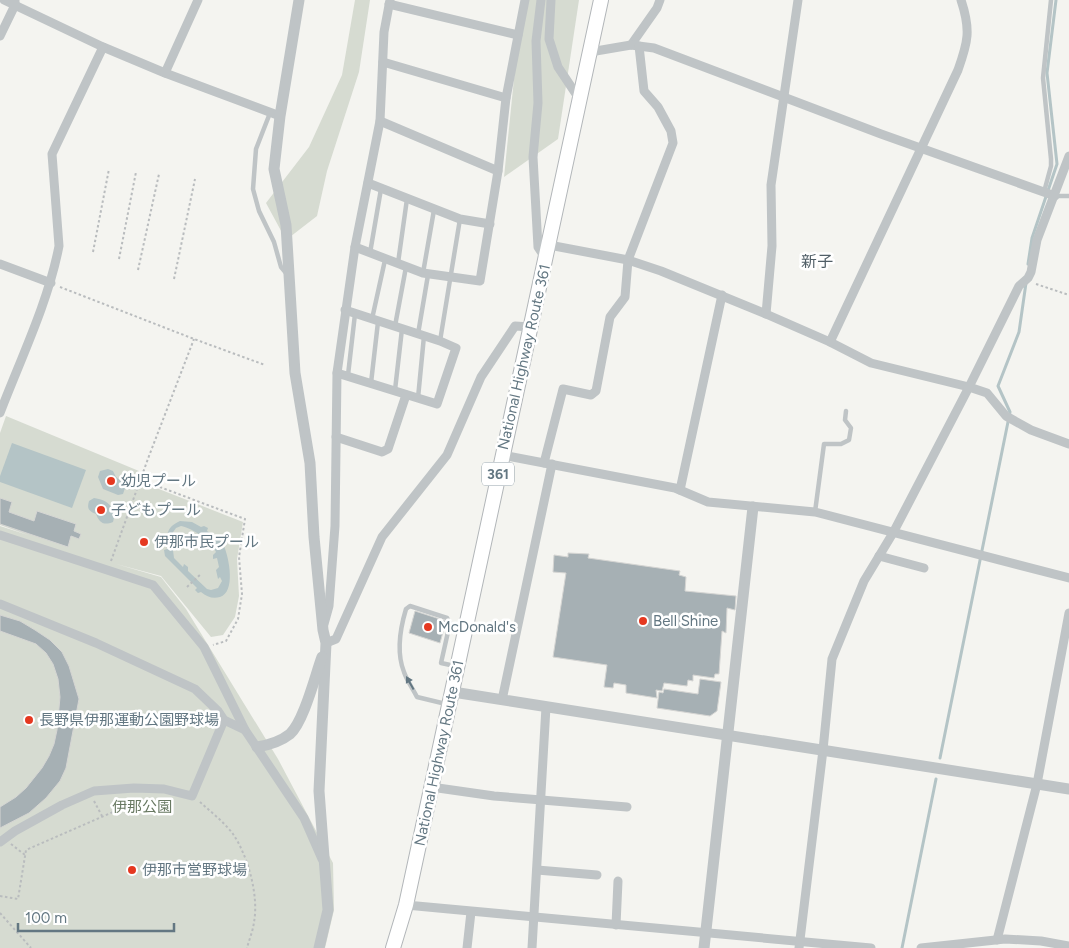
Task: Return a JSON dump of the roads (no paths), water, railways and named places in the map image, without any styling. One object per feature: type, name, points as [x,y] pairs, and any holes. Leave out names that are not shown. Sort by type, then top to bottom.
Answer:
[{"type":"highway","name":"National Highway Route 361","points":[[393,948],[406,904],[458,667],[502,454],[601,0]]},
{"type":"street","points":[[4,0],[15,2],[103,46],[165,73],[275,114]]},
{"type":"street","points":[[165,73],[198,0]]},
{"type":"street","points":[[299,0],[275,114],[274,169],[286,225],[294,372],[310,463],[314,537],[326,644],[319,791],[328,910],[319,948]]},
{"type":"street","points":[[355,247],[426,274],[480,281],[498,171],[506,98],[525,0]]},
{"type":"street","points":[[540,0],[536,41],[538,103],[533,157],[538,247],[547,252],[628,260],[662,271],[830,342],[871,363],[987,393],[1008,418],[1031,430],[1069,444]]},
{"type":"street","points":[[551,0],[549,39],[558,66],[580,100]]},
{"type":"street","points":[[502,700],[563,389],[591,394],[596,391],[610,317],[625,297],[628,260],[674,143],[672,131],[658,107],[644,91],[635,46],[660,0]]},
{"type":"street","points":[[766,314],[772,246],[771,185],[798,0]]},
{"type":"street","points":[[830,342],[958,70],[968,36],[966,14],[961,0]]},
{"type":"street","points":[[0,36],[15,2]]},
{"type":"street","points":[[323,630],[329,606],[334,535],[337,374],[355,247],[380,122],[384,32],[390,2],[518,35]]},
{"type":"street","points":[[0,413],[51,283],[59,246],[52,154],[103,46]]},
{"type":"street","points":[[590,52],[635,46],[654,48],[1048,194]]},
{"type":"street","points":[[383,62],[506,98]]},
{"type":"street","points":[[380,122],[498,171]]},
{"type":"street","points":[[800,945],[832,659],[864,580],[893,533],[1019,286],[1031,272],[1048,194],[1069,156]]},
{"type":"street","points":[[368,183],[460,219],[490,224]]},
{"type":"street","points":[[0,264],[51,283]]},
{"type":"street","points":[[680,490],[722,295]]},
{"type":"street","points":[[337,374],[437,404],[456,348],[345,310]]},
{"type":"street","points":[[257,747],[275,744],[290,733],[300,719],[326,644],[336,639],[382,537],[447,455],[481,377],[515,326],[531,327]]},
{"type":"street","points":[[336,437],[382,452],[388,449],[406,395]]},
{"type":"street","points":[[502,454],[680,490],[708,502],[815,512],[1069,578]]},
{"type":"street","points":[[704,948],[753,507]]},
{"type":"street","points":[[0,535],[153,585],[204,647],[245,730],[304,818],[325,864]]},
{"type":"street","points":[[879,556],[924,568]]},
{"type":"street","points":[[0,604],[96,643],[195,689],[218,711],[224,720],[245,730]]},
{"type":"street","points":[[997,940],[1037,784],[1069,613]]},
{"type":"street","points":[[451,698],[502,700],[1069,789]]},
{"type":"street","points":[[532,948],[546,707]]},
{"type":"street","points":[[2,841],[23,827],[94,791],[134,788],[164,789],[192,796],[224,720]]},
{"type":"street","points":[[431,787],[494,796],[627,808]]},
{"type":"street","points":[[537,870],[597,875]]},
{"type":"street","points":[[616,925],[618,881]]},
{"type":"street","points":[[406,904],[471,912],[705,933],[800,945],[871,948]]},
{"type":"street","points":[[467,948],[471,912]]},
{"type":"street","points":[[921,948],[997,940],[1069,946]]},
{"type":"lane","points":[[1051,0],[1043,78],[1051,159],[1048,194],[1069,196]]},
{"type":"lane","points":[[275,114],[256,149],[253,189],[260,211],[274,242],[281,267],[290,277]]},
{"type":"lane","points":[[370,253],[381,189]]},
{"type":"lane","points":[[395,392],[407,199]]},
{"type":"lane","points":[[418,398],[426,274],[434,210]]},
{"type":"lane","points":[[440,341],[460,219]]},
{"type":"lane","points":[[371,385],[375,320],[385,260]]},
{"type":"lane","points":[[348,377],[355,313]]},
{"type":"lane","points":[[815,512],[824,444],[841,444],[849,440],[851,428],[845,420],[846,411]]},
{"type":"lane","points":[[451,698],[417,697],[403,672],[400,654],[400,632],[406,609],[410,606],[447,618],[450,623],[441,663],[458,667]]},
{"type":"waterway","points":[[1028,264],[1032,238],[1057,164],[1047,73],[1056,0]]},
{"type":"waterway","points":[[940,758],[1010,412],[998,386],[1019,332],[1026,283]]},
{"type":"waterway","points":[[902,948],[936,779]]},
{"type":"place","name":"幼児プール","points":[[111,481]]},
{"type":"place","name":"子どもプール","points":[[101,510]]},
{"type":"place","name":"伊那市民プール","points":[[144,542]]},
{"type":"place","name":"Bell Shine","points":[[643,621]]},
{"type":"place","name":"McDonald's","points":[[428,627]]},
{"type":"place","name":"長野県伊那運動公園野球場","points":[[29,720]]},
{"type":"place","name":"伊那市営野球場","points":[[132,870]]},
{"type":"district","name":"新子","points":[[817,261]]},
{"type":"park label","name":"伊那公園","points":[[142,807]]}]
